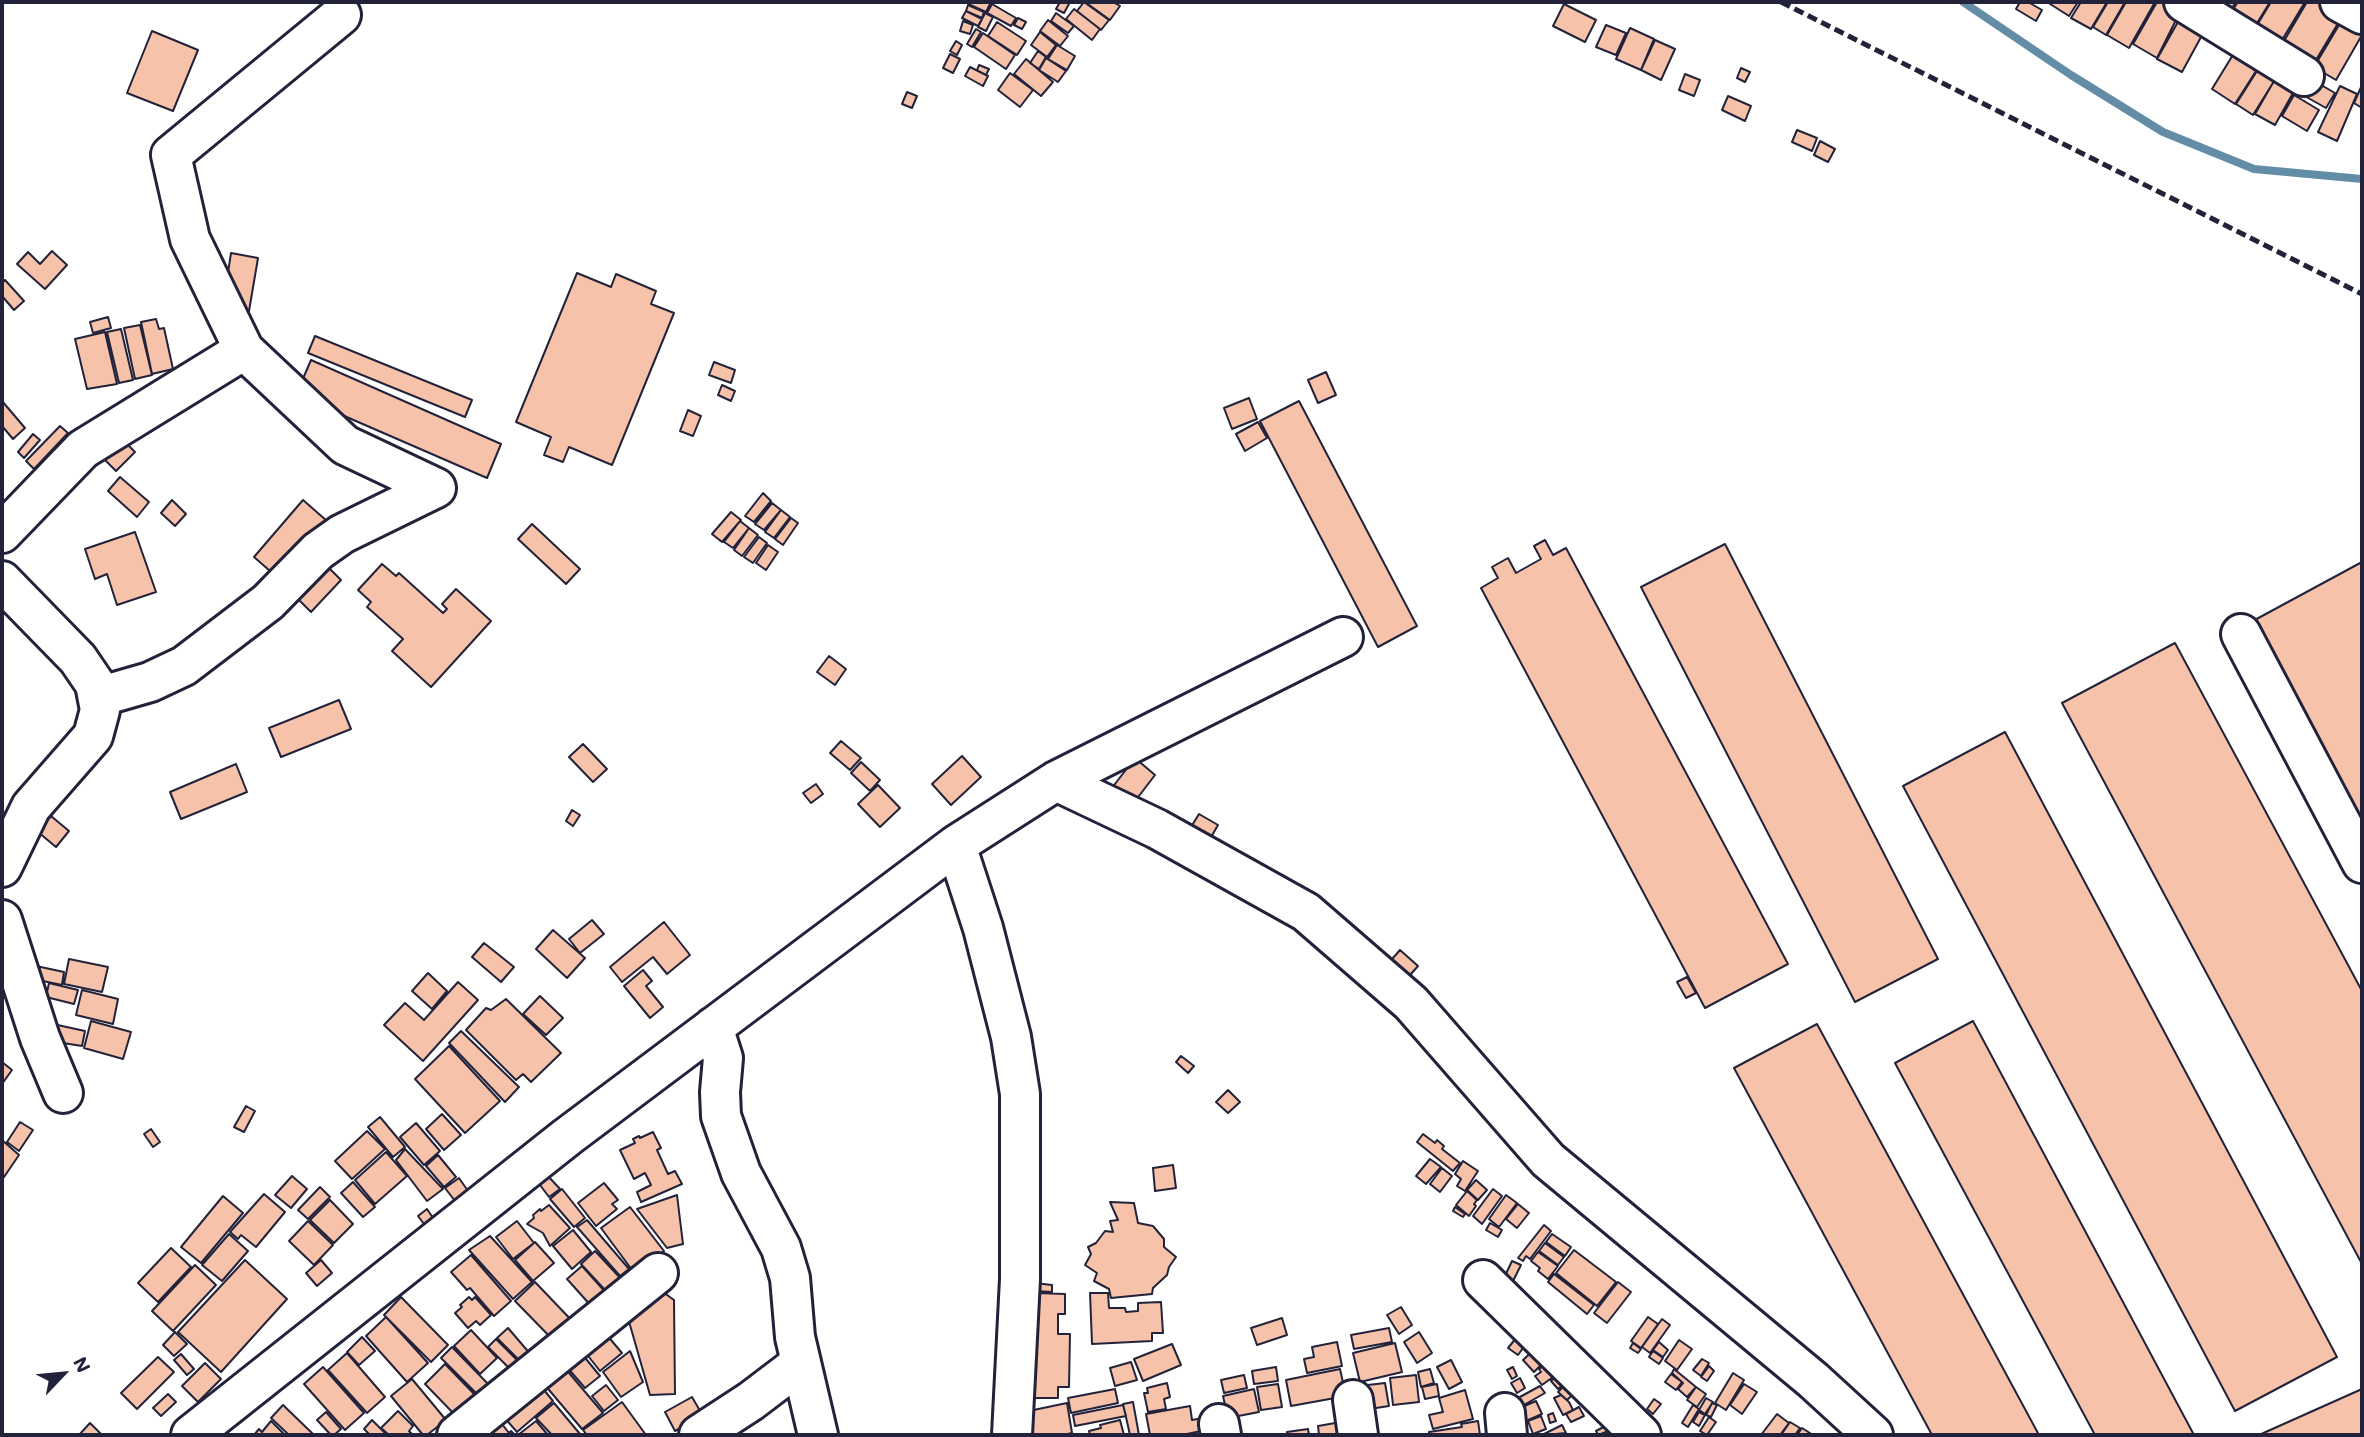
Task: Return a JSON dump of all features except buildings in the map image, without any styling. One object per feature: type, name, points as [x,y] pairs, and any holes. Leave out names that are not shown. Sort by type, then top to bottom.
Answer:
[{"type":"street","points":[[2184,2],[2304,76]]},
{"type":"street","points":[[2340,2],[2362,15]]},
{"type":"street","points":[[97,697],[150,682],[184,666],[268,602],[318,551],[342,534],[436,488],[345,445],[244,350],[190,239],[170,155],[341,15]]},
{"type":"street","points":[[2,533],[83,449],[244,350]]},
{"type":"street","points":[[2,581],[78,659],[95,684],[100,710],[93,736],[31,807],[2,867]]},
{"type":"street","points":[[2241,634],[2362,863]]},
{"type":"street","points":[[191,1435],[567,1137],[956,845],[1056,781],[1343,637]]},
{"type":"street","points":[[1056,781],[1157,829],[1306,912],[1411,1003],[1548,1160],[1813,1380],[1873,1435]]},
{"type":"street","points":[[956,845],[982,928],[1011,1037],[1020,1094],[1020,1279],[1012,1435]]},
{"type":"street","points":[[2,920],[40,1038],[63,1093]]},
{"type":"street","points":[[713,1027],[723,1058],[721,1116],[741,1173],[781,1248],[790,1278],[795,1337],[818,1435]]},
{"type":"street","points":[[457,1435],[658,1273]]},
{"type":"street","points":[[1483,1280],[1642,1435]]},
{"type":"street","points":[[699,1435],[751,1401],[801,1363]]},
{"type":"waterway","points":[[1963,2],[2071,75],[2163,132],[2254,169],[2362,179]]},
{"type":"railway","points":[[1781,2],[2362,294]]}]
